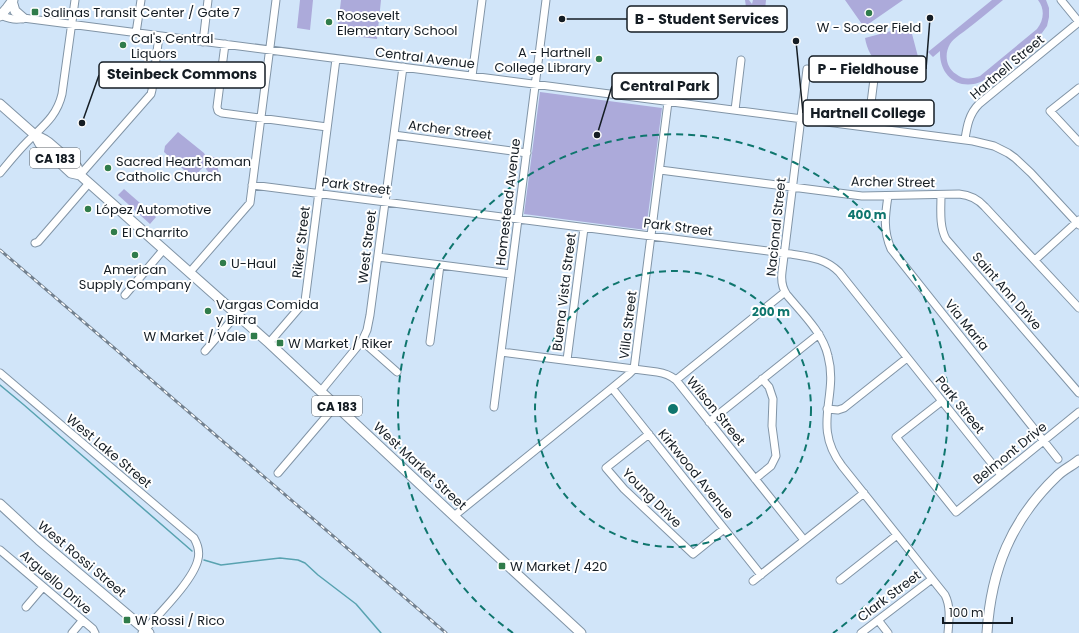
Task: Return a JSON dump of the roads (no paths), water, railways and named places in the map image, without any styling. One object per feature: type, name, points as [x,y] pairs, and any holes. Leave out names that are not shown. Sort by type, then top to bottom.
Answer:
[{"type":"main road","points":[[0,16],[12,0]]},
{"type":"main road","points":[[12,0],[15,11],[23,18]]},
{"type":"main road","name":"West Market Street","points":[[0,104],[35,135],[48,142],[77,168],[80,175],[269,343],[581,633]]},
{"type":"main road","points":[[987,633],[989,607],[994,582],[1012,533],[1026,511],[1039,495],[1066,468],[1076,463]]},
{"type":"main road","points":[[993,633],[997,594],[1003,570],[1012,548],[1036,507],[1076,463]]},
{"type":"main road","name":"West Rossi Street","points":[[0,504],[145,632]]},
{"type":"street","points":[[0,173],[28,141],[52,117],[60,102],[75,0]]},
{"type":"street","points":[[136,33],[141,0]]},
{"type":"street","points":[[203,42],[208,0]]},
{"type":"street","points":[[190,272],[250,203],[276,0]]},
{"type":"street","points":[[472,76],[482,0]]},
{"type":"street","name":"Homestead Avenue","points":[[494,407],[546,0]]},
{"type":"street","points":[[1061,0],[1079,22]]},
{"type":"street","name":"Central Avenue","points":[[0,16],[21,20],[23,18],[535,85],[965,139],[994,146],[1015,158],[1078,223]]},
{"type":"street","name":"Hartnell Street","points":[[965,139],[969,119],[974,109],[1079,22]]},
{"type":"street","points":[[80,175],[151,94],[159,36]]},
{"type":"street","points":[[225,44],[217,107],[218,111],[222,113],[327,127]]},
{"type":"street","name":"Riker Street","points":[[269,343],[305,301],[336,59]]},
{"type":"street","points":[[735,110],[741,60]]},
{"type":"street","name":"West Street","points":[[321,391],[362,341],[367,330],[403,67]]},
{"type":"street","name":"Nacional Street","points":[[807,69],[781,276],[782,284],[785,292],[819,334],[827,351],[830,369],[826,418],[827,431],[832,450],[839,462],[945,595],[949,605],[948,633]]},
{"type":"street","points":[[868,127],[874,79]]},
{"type":"street","points":[[1079,88],[1050,111],[1079,142]]},
{"type":"street","name":"Villa Street","points":[[454,516],[634,369],[668,102]]},
{"type":"street","name":"Archer Street","points":[[394,135],[527,153]]},
{"type":"street","name":"Archer Street","points":[[660,170],[862,196],[964,194],[976,199],[985,206],[1079,308]]},
{"type":"street","points":[[35,243],[38,242],[89,182]]},
{"type":"street","name":"Park Street","points":[[252,185],[784,253],[816,258],[824,261],[835,269],[1001,475]]},
{"type":"street","name":"Saint Ann Drive","points":[[941,195],[942,226],[946,239],[1079,393]]},
{"type":"street","name":"Via Maria","points":[[888,196],[885,225],[886,236],[891,249],[1058,459]]},
{"type":"street","points":[[1035,260],[1078,223]]},
{"type":"street","name":"Buena Vista Street","points":[[567,360],[584,228]]},
{"type":"street","points":[[125,295],[164,249]]},
{"type":"street","points":[[378,257],[511,274]]},
{"type":"street","points":[[430,342],[440,265]]},
{"type":"street","points":[[676,380],[785,292]]},
{"type":"street","points":[[205,351],[237,314]]},
{"type":"street","points":[[710,422],[819,334]]},
{"type":"street","points":[[362,341],[397,372]]},
{"type":"street","name":"Wilson Street","points":[[501,352],[634,369],[662,373],[670,376],[676,380],[804,540]]},
{"type":"street","points":[[827,409],[838,410],[844,408],[907,358]]},
{"type":"street","name":"West Lake Street","points":[[0,373],[194,538],[198,544],[198,558],[195,568],[188,580],[145,632]]},
{"type":"street","points":[[755,479],[773,464],[776,453],[772,426],[773,398],[769,387],[762,379]]},
{"type":"street","name":"Kirkwood Avenue","points":[[612,388],[761,575]]},
{"type":"street","name":"Belmont Drive","points":[[942,401],[896,437],[956,512],[1079,412]]},
{"type":"street","points":[[278,473],[336,405]]},
{"type":"street","name":"Young Drive","points":[[649,434],[606,468],[627,492],[693,554],[724,528]]},
{"type":"street","points":[[753,581],[864,493]]},
{"type":"street","points":[[840,580],[897,535]]},
{"type":"street","name":"Arguello Drive","points":[[1,553],[43,587],[95,633]]},
{"type":"street","name":"Clark Street","points":[[861,633],[932,579]]},
{"type":"street","points":[[26,607],[43,587]]},
{"type":"street","points":[[878,620],[888,633]]},
{"type":"street","points":[[72,633],[82,621]]},
{"type":"waterway","points":[[0,385],[192,551]]},
{"type":"waterway","points":[[204,560],[221,565],[280,558],[298,560],[305,563],[318,575],[356,604],[381,633]]},
{"type":"railway","points":[[0,250],[446,633]]},
{"type":"place","name":"Salinas Transit Center / Gate 7","points":[[35,12]]},
{"type":"place","name":"W - Soccer Field","points":[[869,13]]},
{"type":"place","name":"P - Fieldhouse","points":[[930,18]]},
{"type":"place","name":"B - Student Services","points":[[562,19]]},
{"type":"place","name":"Roosevelt Elementary School","points":[[329,22]]},
{"type":"place","name":"Hartnell College","points":[[796,41]]},
{"type":"place","name":"Cal's Central Liquors","points":[[123,45]]},
{"type":"place","name":"A - Hartnell College Library","points":[[599,59]]},
{"type":"place","name":"Steinbeck Commons","points":[[82,123]]},
{"type":"place","name":"Central Park","points":[[597,135]]},
{"type":"place","name":"Sacred Heart Roman Catholic Church","points":[[108,168]]},
{"type":"place","name":"López Automotive","points":[[88,209]]},
{"type":"place","name":"El Charrito","points":[[114,232]]},
{"type":"place","name":"American Supply Company","points":[[135,255]]},
{"type":"place","name":"U-Haul","points":[[223,263]]},
{"type":"place","name":"Vargas Comida y Birra","points":[[208,311]]},
{"type":"place","name":"W Market / Vale","points":[[254,336]]},
{"type":"place","name":"W Market / Riker","points":[[280,343]]},
{"type":"place","name":"W Market / 420","points":[[502,566]]},
{"type":"place","name":"W Rossi / Rico","points":[[127,620]]}]
